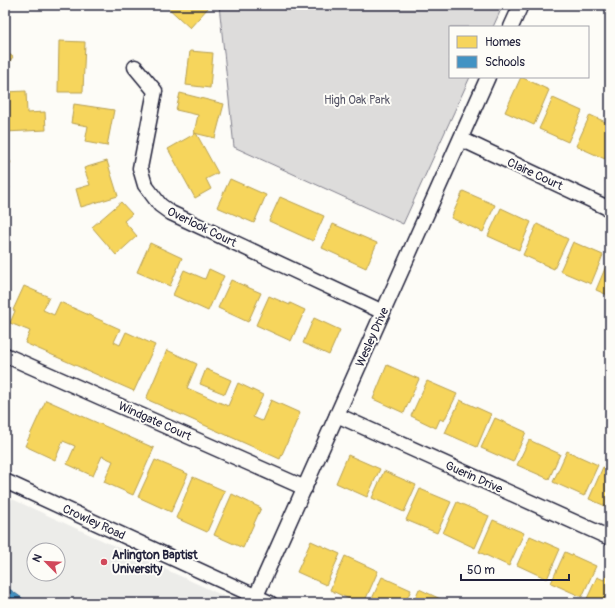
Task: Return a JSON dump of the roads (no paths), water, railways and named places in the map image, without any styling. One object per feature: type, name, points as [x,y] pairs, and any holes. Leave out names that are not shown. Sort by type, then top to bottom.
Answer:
[{"type":"street","points":[[511,26],[521,5]]},
{"type":"street","name":"Overlook Court","points":[[135,67],[155,91],[140,168],[145,185],[160,205],[171,213],[383,312]]},
{"type":"street","name":"Wesley Drive","points":[[256,596],[488,78]]},
{"type":"street","name":"Claire Court","points":[[461,139],[610,209]]},
{"type":"street","name":"Windgate Court","points":[[5,355],[305,488]]},
{"type":"street","name":"Guerin Drive","points":[[337,415],[610,538]]},
{"type":"street","name":"Crowley Road","points":[[5,481],[270,603]]},
{"type":"place","name":"Arlington Baptist University","points":[[104,562]]},
{"type":"park label","name":"High Oak Park","points":[[357,100]]}]
